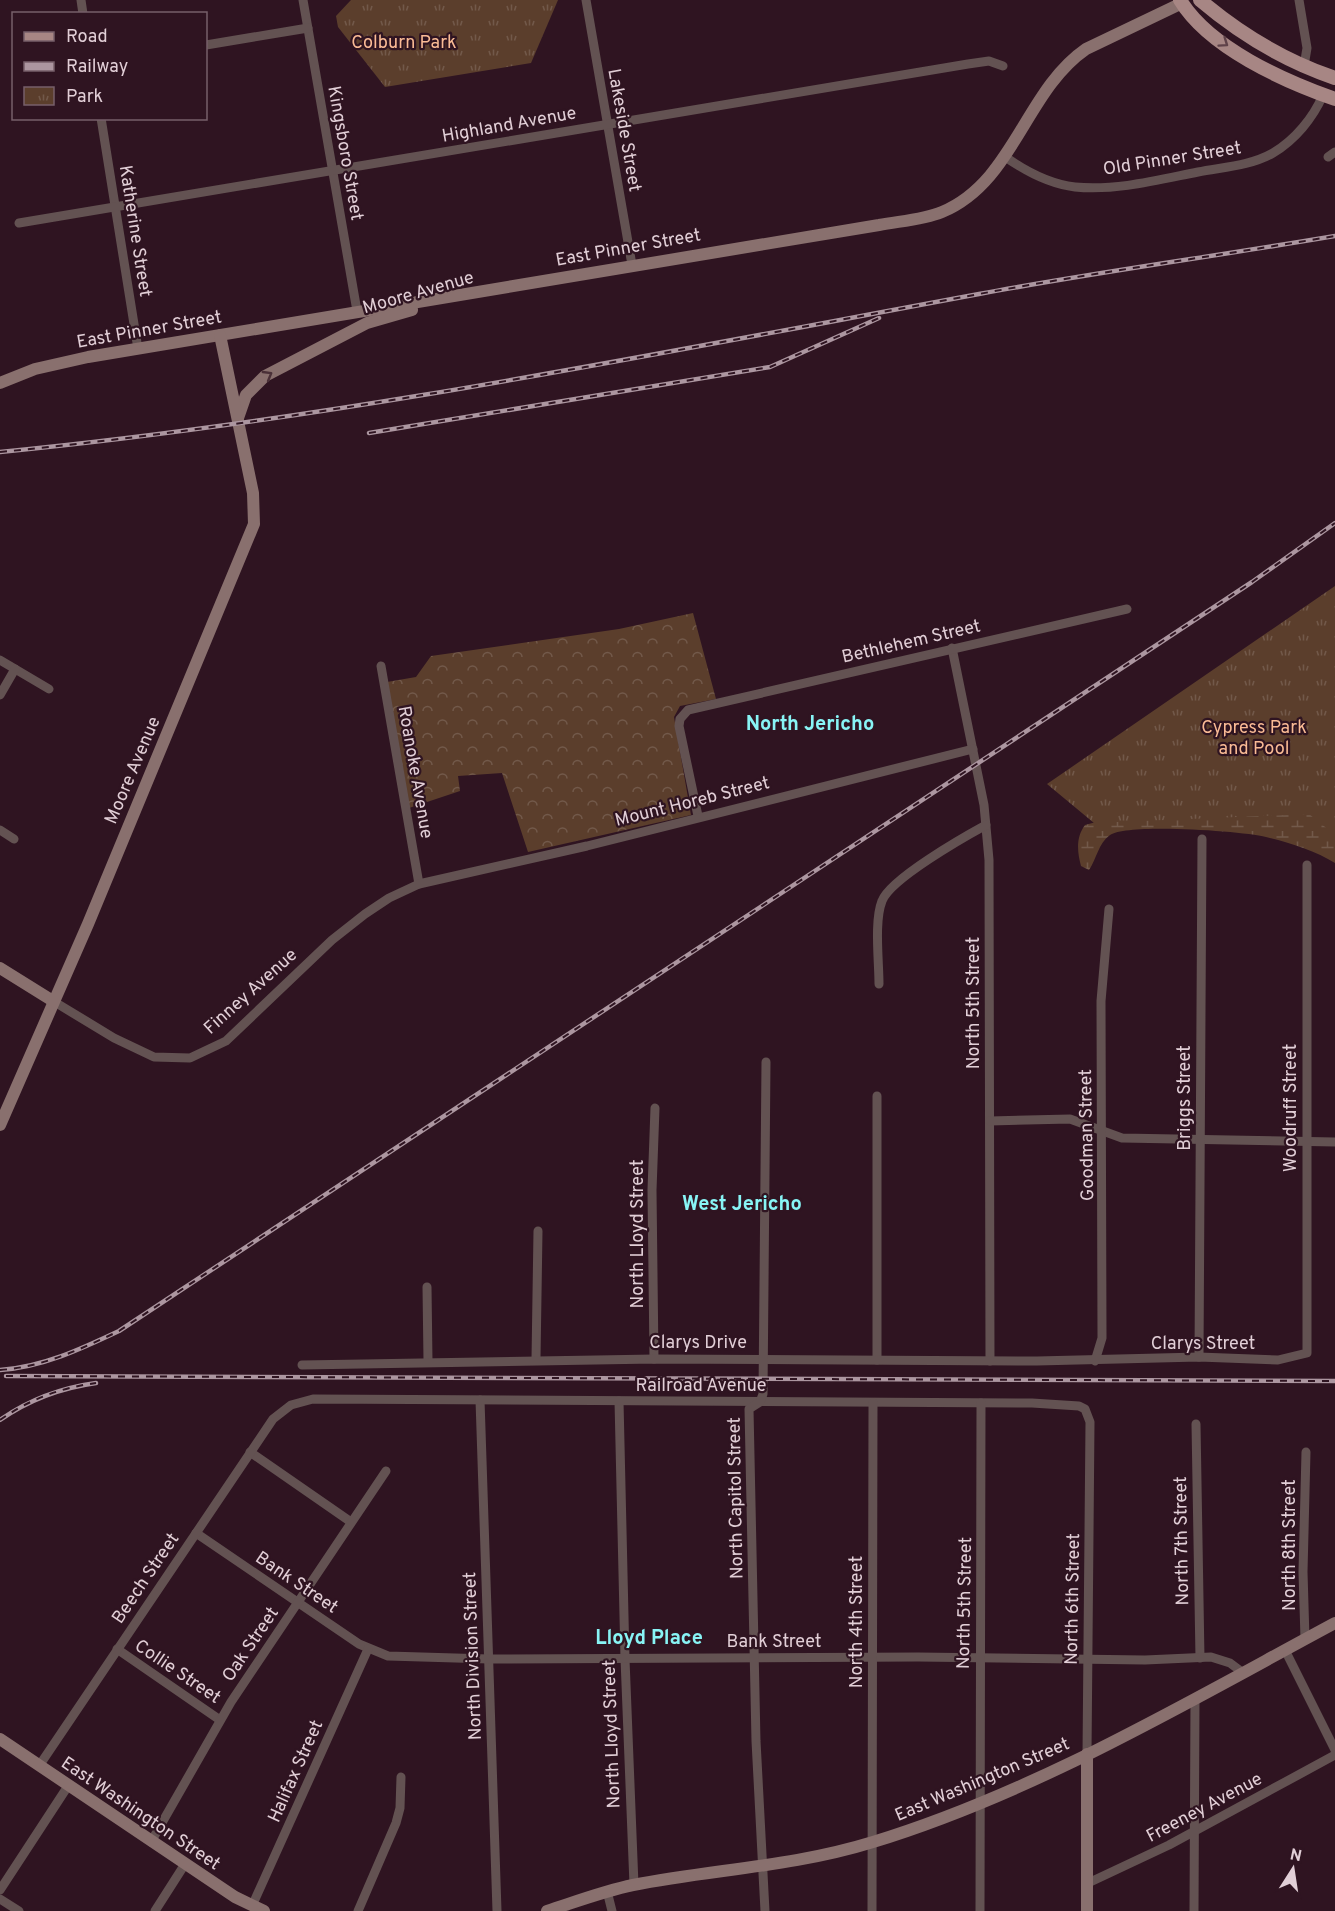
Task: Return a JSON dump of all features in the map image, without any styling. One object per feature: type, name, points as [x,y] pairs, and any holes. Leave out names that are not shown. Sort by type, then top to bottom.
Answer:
[{"type":"main road","points":[[1200,0],[1246,36],[1304,66],[1335,78]]},
{"type":"main road","points":[[1183,1],[1196,21],[1232,50],[1269,71],[1329,97]]},
{"type":"main road","name":"East Pinner Street","points":[[0,384],[47,365],[504,286],[926,217],[942,212],[969,196],[992,174],[1051,80],[1073,58],[1086,49],[1183,1]]},
{"type":"main road","name":"Moore Avenue","points":[[237,422],[246,395],[258,381],[315,350],[387,316],[504,286]]},
{"type":"main road","name":"Moore Avenue","points":[[0,1125],[254,525],[255,504],[220,335]]},
{"type":"main road","name":"Finney Avenue","points":[[0,968],[53,1001]]},
{"type":"main road","name":"East Washington Street","points":[[546,1911],[607,1891],[634,1885],[805,1860],[872,1842],[979,1803],[1087,1754],[1335,1623]]},
{"type":"main road","name":"East Washington Street","points":[[0,1739],[151,1842],[258,1909]]},
{"type":"main road","points":[[1087,1754],[1087,1911]]},
{"type":"street","name":"Kingsboro Street","points":[[303,0],[357,312]]},
{"type":"street","name":"Lakeside Street","points":[[586,0],[632,265]]},
{"type":"street","points":[[1299,0],[1307,48],[1304,66]]},
{"type":"street","points":[[207,45],[308,28]]},
{"type":"street","name":"Highland Avenue","points":[[20,223],[968,64],[989,61],[1003,66]]},
{"type":"street","name":"Old Pinner Street","points":[[1004,156],[1034,175],[1075,187],[1128,185],[1246,164],[1274,152],[1294,138],[1329,97]]},
{"type":"street","name":"Katherine Street","points":[[101,120],[138,349]]},
{"type":"street","name":"Bethlehem Street","points":[[698,816],[679,726],[683,714],[702,705],[1127,609]]},
{"type":"street","name":"North 5th Street","points":[[952,648],[986,825],[990,1360]]},
{"type":"street","points":[[0,660],[49,689]]},
{"type":"street","name":"Roanoke Avenue","points":[[381,666],[419,884]]},
{"type":"street","points":[[0,695],[15,669]]},
{"type":"street","name":"Mount Horeb Street","points":[[419,884],[587,846],[698,816],[973,749]]},
{"type":"street","points":[[879,984],[879,910],[885,894],[931,859],[986,825]]},
{"type":"street","points":[[0,830],[14,839]]},
{"type":"street","name":"Briggs Street","points":[[1199,1358],[1202,839]]},
{"type":"street","name":"Woodruff Street","points":[[1307,865],[1308,1351]]},
{"type":"street","name":"Finney Avenue","points":[[53,1001],[114,1038],[154,1057],[177,1059],[203,1054],[226,1041],[257,1014],[332,940],[389,898],[419,884]]},
{"type":"street","name":"Goodman Street","points":[[1095,1360],[1102,1338],[1101,1001],[1109,909]]},
{"type":"street","name":"North Capitol Street","points":[[765,1911],[755,1658],[749,1409],[760,1402],[764,1394],[766,1062]]},
{"type":"street","points":[[877,1096],[877,1360]]},
{"type":"street","name":"North Lloyd Street","points":[[654,1359],[652,1190],[655,1108]]},
{"type":"street","points":[[990,1121],[1070,1119],[1090,1124],[1102,1133],[1122,1138],[1335,1142]]},
{"type":"street","points":[[536,1359],[538,1231]]},
{"type":"street","points":[[427,1287],[428,1361]]},
{"type":"street","name":"Clarys Street","points":[[1095,1360],[1199,1358],[1278,1360],[1302,1355],[1308,1351]]},
{"type":"street","name":"Clarys Drive","points":[[302,1365],[536,1359],[1095,1360]]},
{"type":"street","name":"Railroad Avenue","points":[[282,1410],[300,1401],[313,1399],[981,1403],[1079,1406],[1088,1415],[1090,1444]]},
{"type":"street","name":"North Division Street","points":[[480,1400],[497,1911]]},
{"type":"street","name":"North Lloyd Street","points":[[619,1401],[625,1659],[634,1885]]},
{"type":"street","name":"North 4th Street","points":[[872,1911],[873,1403]]},
{"type":"street","name":"North 5th Street","points":[[980,1911],[981,1403]]},
{"type":"street","name":"Beech Street","points":[[39,1766],[250,1452],[282,1410]]},
{"type":"street","name":"North 7th Street","points":[[1196,1424],[1200,1658]]},
{"type":"street","name":"North 6th Street","points":[[1087,1754],[1090,1444]]},
{"type":"street","points":[[250,1452],[351,1522]]},
{"type":"street","name":"North 8th Street","points":[[1305,1639],[1303,1572],[1306,1452]]},
{"type":"street","name":"Oak Street","points":[[151,1842],[220,1720],[386,1471]]},
{"type":"street","name":"Bank Street","points":[[195,1533],[368,1649],[401,1657],[625,1659],[872,1657],[1088,1660],[1200,1658],[1221,1659],[1242,1672]]},
{"type":"street","name":"Halifax Street","points":[[258,1909],[368,1649]]},
{"type":"street","name":"Collie Street","points":[[117,1650],[220,1720]]},
{"type":"street","points":[[1285,1650],[1335,1750]]},
{"type":"street","points":[[1194,1911],[1195,1698]]},
{"type":"street","name":"Freeney Avenue","points":[[1086,1884],[1194,1831],[1335,1755]]},
{"type":"street","points":[[358,1911],[396,1823],[400,1808],[401,1777]]},
{"type":"street","points":[[0,1890],[68,1786]]},
{"type":"street","points":[[156,1911],[185,1864]]},
{"type":"street","points":[[607,1891],[612,1911]]},
{"type":"street","points":[[0,1899],[19,1911]]},
{"type":"green space","name":"Colburn Park","points":[[351,0],[558,0],[531,63],[385,87],[338,27],[336,16]]},
{"type":"green space","name":"Cypress Park and Pool","points":[[1335,586],[1335,835],[1309,814],[1094,823],[1047,784]]},
{"type":"green space","points":[[693,613],[716,699],[680,706],[674,717],[691,815],[528,852],[502,773],[458,776],[460,791],[409,808],[387,682],[416,677],[431,656],[619,629]]},
{"type":"green space","points":[[1335,813],[1335,863],[1302,847],[1266,837],[1234,832],[1139,829],[1110,835],[1100,847],[1089,870],[1081,866],[1078,844],[1085,825],[1118,816]]},
{"type":"railway","points":[[0,452],[123,438],[369,404],[614,362],[1023,286],[1335,236]]},
{"type":"railway","points":[[369,433],[770,367],[879,318]]},
{"type":"railway","points":[[0,1370],[47,1361],[119,1331],[1252,582],[1335,523]]},
{"type":"railway","points":[[6,1376],[1335,1381]]},
{"type":"railway","points":[[0,1420],[46,1396],[96,1383]]},
{"type":"district","name":"North Jericho","points":[[810,723]]},
{"type":"district","name":"West Jericho","points":[[742,1203]]},
{"type":"district","name":"Lloyd Place","points":[[649,1637]]}]
